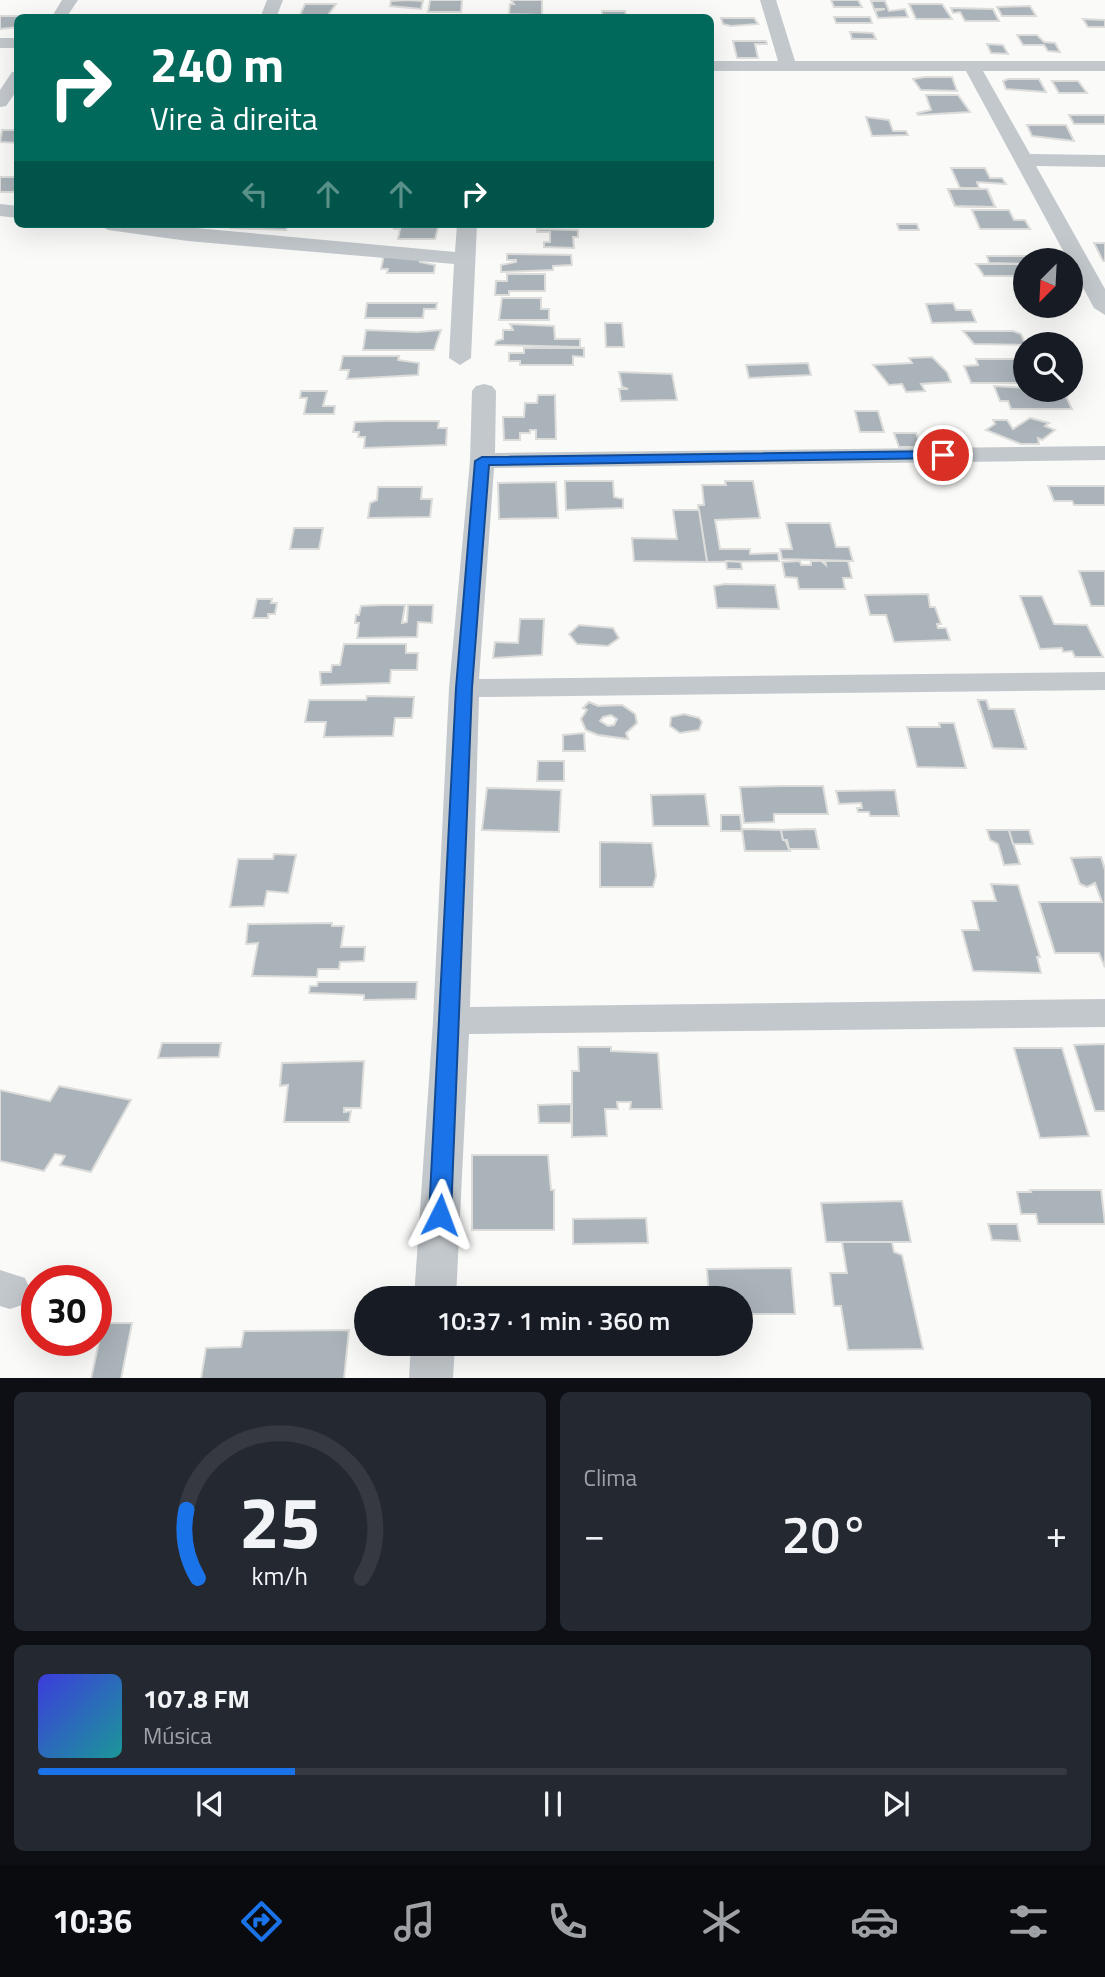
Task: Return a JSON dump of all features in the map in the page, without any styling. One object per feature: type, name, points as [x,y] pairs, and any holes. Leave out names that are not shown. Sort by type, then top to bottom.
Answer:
[{"type":"street","points":[[768,0],[788,66]]},
{"type":"street","points":[[714,66],[1105,66]]},
{"type":"street","points":[[972,66],[1024,160],[1098,281],[1105,308]]},
{"type":"street","points":[[0,102],[14,82]]},
{"type":"street","points":[[1024,160],[1105,161]]},
{"type":"street","points":[[460,358],[467,228]]},
{"type":"street","points":[[190,229],[465,259]]},
{"type":"street","points":[[436,1286],[451,1021],[464,688],[482,461],[484,391]]},
{"type":"street","points":[[482,461],[1105,453]]},
{"type":"street","points":[[464,688],[1105,681]]},
{"type":"street","points":[[451,1021],[1105,1013]]},
{"type":"street","points":[[431,1378],[432,1356]]},
{"type":"building","points":[[430,0],[462,0],[461,12],[428,12]]},
{"type":"building","points":[[511,0],[542,0],[542,14],[509,14],[510,4],[514,4]]},
{"type":"building","points":[[831,0],[858,0],[862,7],[834,7]]},
{"type":"building","points":[[391,1],[423,1],[421,9],[390,6]]},
{"type":"building","points":[[871,1],[885,1],[889,11],[905,9],[908,17],[878,18],[875,11],[885,9],[874,9]]},
{"type":"building","points":[[305,4],[336,4],[329,14],[300,14]]},
{"type":"building","points":[[909,4],[942,4],[952,19],[916,19]]},
{"type":"building","points":[[1030,6],[1036,16],[1002,16],[997,7]]},
{"type":"building","points":[[951,8],[993,9],[999,21],[965,21],[960,12],[953,13]]},
{"type":"building","points":[[602,11],[625,11],[626,14],[602,14]]},
{"type":"building","points":[[0,16],[14,16],[14,27],[0,29]]},
{"type":"building","points":[[834,17],[870,17],[872,23],[836,23]]},
{"type":"building","points":[[721,18],[754,18],[758,24],[731,26],[723,24]]},
{"type":"building","points":[[1083,19],[1105,20],[1105,27],[1088,27]]},
{"type":"building","points":[[850,32],[873,33],[876,39],[852,39]]},
{"type":"building","points":[[1017,35],[1037,35],[1044,42],[1055,43],[1060,52],[1048,51],[1044,45],[1023,45]]},
{"type":"building","points":[[733,41],[766,41],[767,44],[755,44],[758,58],[737,58]]},
{"type":"building","points":[[987,44],[1003,45],[1008,54],[991,53]]},
{"type":"building","points":[[952,77],[957,91],[921,90],[913,79]]},
{"type":"building","points":[[1039,79],[1046,92],[1006,89],[1003,81]]},
{"type":"building","points":[[1052,81],[1078,81],[1087,93],[1059,93]]},
{"type":"building","points":[[926,95],[958,95],[970,112],[918,115],[917,113],[931,110]]},
{"type":"building","points":[[1069,115],[1105,115],[1105,124],[1074,124]]},
{"type":"building","points":[[866,117],[889,120],[893,131],[906,131],[908,135],[872,136]]},
{"type":"building","points":[[1027,125],[1066,125],[1074,141],[1032,136]]},
{"type":"building","points":[[2,130],[14,130],[14,143],[0,142]]},
{"type":"building","points":[[951,168],[985,168],[990,178],[1002,178],[1006,184],[977,182],[979,188],[960,188]]},
{"type":"building","points":[[0,177],[14,177],[14,192],[0,192]]},
{"type":"building","points":[[948,189],[987,189],[995,207],[955,206]]},
{"type":"building","points":[[948,189],[987,189],[995,207],[955,206]]},
{"type":"building","points":[[948,189],[987,189],[995,207],[955,206]]},
{"type":"building","points":[[948,189],[987,189],[995,207],[955,206]]},
{"type":"building","points":[[948,189],[987,189],[995,207],[955,206]]},
{"type":"building","points":[[972,210],[1009,210],[1014,220],[1025,220],[1030,229],[980,229]]},
{"type":"building","points":[[897,224],[917,224],[919,230],[899,230]]},
{"type":"building","points":[[230,228],[287,228],[286,230]]},
{"type":"building","points":[[438,228],[435,239],[398,239],[400,229],[394,229]]},
{"type":"building","points":[[537,229],[578,230],[578,237],[573,237],[574,248],[544,247],[544,242],[550,242],[550,232],[537,232]]},
{"type":"building","points":[[1094,243],[1105,243],[1105,261],[1103,261]]},
{"type":"building","points":[[507,254],[571,255],[572,265],[553,266],[553,270],[501,272],[501,265],[516,262],[507,260]]},
{"type":"building","points":[[384,255],[421,255],[420,262],[435,265],[434,273],[387,273],[388,269],[381,269]]},
{"type":"building","points":[[987,256],[1013,256],[1013,264],[989,263]]},
{"type":"building","points":[[976,264],[1013,264],[1013,276],[984,276]]},
{"type":"building","points":[[507,274],[545,274],[545,291],[509,291],[509,295],[495,295],[496,281],[507,281]]},
{"type":"building","points":[[502,298],[541,298],[541,309],[549,309],[549,320],[499,320]]},
{"type":"building","points":[[367,303],[437,303],[436,309],[424,309],[423,318],[365,318]]},
{"type":"building","points":[[953,303],[956,310],[971,310],[976,322],[932,323],[926,304]]},
{"type":"building","points":[[605,323],[622,323],[624,347],[606,347]]},
{"type":"building","points":[[510,324],[554,326],[555,339],[580,339],[580,347],[495,345],[496,341],[503,339],[503,330],[513,330]]},
{"type":"building","points":[[366,330],[441,330],[434,350],[363,350]]},
{"type":"building","points":[[963,331],[1016,332],[1013,332],[1013,345],[974,344]]},
{"type":"building","points":[[524,348],[584,348],[584,357],[573,356],[573,365],[520,365],[520,361],[509,361],[509,353],[524,353]]},
{"type":"building","points":[[343,356],[399,356],[398,360],[419,363],[418,375],[347,379],[349,370],[340,370]]},
{"type":"building","points":[[932,357],[947,372],[951,382],[921,384],[925,391],[906,392],[902,384],[889,385],[873,365],[912,363],[909,358]]},
{"type":"building","points":[[976,359],[1013,359],[1013,383],[971,383],[964,366],[978,365]]},
{"type":"building","points":[[808,363],[811,375],[749,378],[746,365]]},
{"type":"building","points":[[619,372],[672,374],[677,400],[621,401],[619,389],[628,389],[622,387]]},
{"type":"building","points":[[994,386],[1013,387],[1013,402],[1069,402],[1072,409],[1011,409],[1008,401],[1000,401]]},
{"type":"building","points":[[301,391],[327,391],[323,406],[335,406],[334,414],[304,414],[307,398],[300,398]]},
{"type":"building","points":[[538,395],[555,395],[556,439],[536,439],[536,430],[530,430],[530,433],[520,433],[520,440],[504,440],[503,417],[524,417],[525,403],[537,403]]},
{"type":"building","points":[[855,411],[878,411],[884,432],[860,432]]},
{"type":"building","points":[[1030,418],[1049,423],[1045,426],[1055,430],[1042,440],[1038,438],[1039,444],[1021,444],[986,430],[995,424],[993,420],[1007,420],[1013,429]]},
{"type":"building","points":[[439,421],[438,428],[447,428],[446,445],[364,448],[365,437],[358,437],[359,432],[353,432],[355,422]]},
{"type":"building","points":[[894,433],[916,433],[921,447],[899,447]]},
{"type":"building","points":[[565,481],[613,481],[614,497],[623,499],[623,508],[566,510]]},
{"type":"building","points":[[725,481],[753,481],[760,518],[715,520],[720,549],[750,549],[750,554],[778,553],[779,561],[707,562],[698,505],[704,505],[702,485],[726,485]]},
{"type":"building","points":[[556,482],[558,518],[499,519],[498,483]]},
{"type":"building","points":[[1048,486],[1105,486],[1105,505],[1074,505],[1072,501],[1054,501]]},
{"type":"building","points":[[378,487],[422,487],[421,499],[432,499],[430,517],[368,518],[370,503],[377,500]]},
{"type":"building","points":[[673,510],[699,510],[707,562],[634,561],[632,538],[677,539]]},
{"type":"building","points":[[786,523],[830,523],[836,547],[849,547],[853,561],[782,559],[780,549],[792,549]]},
{"type":"building","points":[[294,528],[323,528],[319,549],[290,549]]},
{"type":"building","points":[[726,561],[741,562],[742,569],[727,569]]},
{"type":"building","points":[[800,561],[801,565],[821,561],[826,565],[825,561],[848,561],[852,578],[843,578],[845,589],[799,589],[797,578],[785,577],[782,562]]},
{"type":"building","points":[[1079,571],[1105,571],[1105,606],[1091,606]]},
{"type":"building","points":[[775,585],[779,609],[717,608],[714,586]]},
{"type":"building","points":[[928,594],[930,607],[935,607],[941,624],[937,624],[938,628],[946,628],[950,640],[894,642],[886,615],[870,615],[865,595]]},
{"type":"building","points":[[1020,596],[1042,596],[1054,624],[1087,625],[1103,657],[1075,657],[1072,651],[1063,652],[1062,648],[1040,649]]},
{"type":"building","points":[[257,599],[272,599],[271,603],[277,603],[275,614],[268,614],[268,618],[253,618]]},
{"type":"building","points":[[405,605],[402,623],[407,622],[408,605],[433,605],[432,623],[418,622],[417,637],[357,638],[359,623],[355,623],[356,615],[359,615],[361,606]]},
{"type":"building","points":[[520,619],[544,619],[542,655],[493,658],[495,642],[518,643]]},
{"type":"building","points":[[579,625],[613,628],[619,638],[608,646],[577,644],[569,634]]},
{"type":"building","points":[[344,644],[406,644],[406,653],[418,653],[417,670],[391,670],[390,683],[321,685],[320,672],[331,672],[332,665],[340,665]]},
{"type":"building","points":[[367,696],[414,697],[412,718],[395,718],[393,736],[324,737],[326,722],[305,722],[309,700],[366,700]]},
{"type":"building","points":[[978,700],[986,700],[989,709],[1014,709],[1026,749],[993,748]]},
{"type":"building","points":[[978,700],[986,700],[989,709],[1014,709],[1026,749],[993,748]]},
{"type":"building","points":[[978,700],[986,700],[989,709],[1014,709],[1026,749],[993,748]]},
{"type":"building","points":[[978,700],[986,700],[989,709],[1014,709],[1026,749],[993,748]]},
{"type":"building","points":[[978,700],[986,700],[989,709],[1014,709],[1026,749],[993,748]]},
{"type":"building","points":[[589,702],[598,706],[622,705],[635,714],[637,723],[626,733],[628,739],[598,735],[586,730],[581,719],[587,710],[583,708]],"holes":[[[611,715],[617,719],[614,725],[608,726],[600,721]]]},
{"type":"building","points":[[589,702],[598,706],[622,705],[635,714],[637,723],[626,733],[628,739],[598,735],[586,730],[581,719],[587,710],[583,708]],"holes":[[[611,715],[617,719],[614,725],[608,726],[600,721]]]},
{"type":"building","points":[[684,714],[699,718],[702,722],[699,730],[680,733],[670,726],[671,717]]},
{"type":"building","points":[[939,723],[954,723],[966,768],[917,767],[907,727],[940,727]]},
{"type":"building","points":[[584,733],[585,751],[563,751],[563,735]]},
{"type":"building","points":[[538,761],[564,761],[564,781],[537,781]]},
{"type":"building","points":[[823,786],[828,814],[774,814],[774,822],[744,823],[740,787]]},
{"type":"building","points":[[487,788],[561,790],[559,832],[482,830]]},
{"type":"building","points":[[895,790],[899,816],[870,816],[869,812],[858,812],[857,808],[862,808],[861,803],[839,804],[836,791]]},
{"type":"building","points":[[705,794],[709,826],[653,826],[651,795]]},
{"type":"building","points":[[721,815],[740,815],[742,831],[721,831]]},
{"type":"building","points":[[742,829],[781,830],[790,851],[745,851]]},
{"type":"building","points":[[742,829],[781,830],[790,851],[745,851]]},
{"type":"building","points":[[815,829],[819,849],[789,849],[781,830]]},
{"type":"building","points":[[815,829],[819,849],[789,849],[781,830]]},
{"type":"building","points":[[987,830],[1009,830],[1020,864],[1004,865],[998,844],[990,840]]},
{"type":"building","points":[[1009,830],[1029,830],[1033,844],[1013,844]]},
{"type":"building","points":[[600,842],[652,843],[656,876],[653,887],[600,887]]},
{"type":"building","points":[[274,854],[296,855],[288,893],[267,891],[264,906],[230,907],[238,859],[273,859]]},
{"type":"building","points":[[1101,857],[1105,870],[1105,967],[1099,953],[1055,953],[1039,902],[1102,902],[1095,883],[1087,887],[1080,884],[1071,858]]},
{"type":"building","points":[[1101,857],[1105,870],[1105,967],[1099,953],[1055,953],[1039,902],[1102,902],[1095,883],[1087,887],[1080,884],[1071,858]]},
{"type":"building","points":[[991,884],[1018,885],[1040,957],[1037,957],[1041,973],[973,971],[962,930],[979,930],[972,901],[996,901]]},
{"type":"building","points":[[332,923],[332,926],[344,926],[341,947],[365,947],[364,961],[340,962],[339,969],[318,969],[317,977],[252,976],[258,943],[246,944],[248,924]]},
{"type":"building","points":[[318,982],[417,982],[416,999],[364,1000],[364,995],[309,993],[310,986],[317,986]]},
{"type":"building","points":[[162,1043],[221,1043],[219,1057],[158,1058]]},
{"type":"building","points":[[1105,1044],[1105,1111],[1095,1111],[1074,1045]]},
{"type":"building","points":[[578,1047],[611,1047],[611,1051],[658,1053],[662,1109],[630,1109],[631,1102],[617,1102],[618,1109],[605,1109],[607,1136],[572,1137],[572,1071],[579,1071]]},
{"type":"building","points":[[1014,1048],[1062,1048],[1089,1136],[1040,1138]]},
{"type":"building","points":[[364,1061],[361,1108],[344,1108],[344,1112],[351,1111],[349,1122],[284,1122],[288,1085],[280,1086],[282,1063]]},
{"type":"building","points":[[59,1086],[131,1100],[91,1172],[60,1165],[65,1156],[55,1154],[44,1171],[0,1161],[0,1090],[50,1101]]},
{"type":"building","points":[[571,1104],[571,1123],[539,1123],[538,1105]]},
{"type":"building","points":[[472,1155],[548,1155],[551,1190],[554,1190],[554,1230],[472,1230]]},
{"type":"building","points":[[1030,1190],[1101,1190],[1105,1224],[1038,1224],[1036,1214],[1021,1214],[1017,1192],[1031,1192]]},
{"type":"building","points":[[902,1201],[911,1242],[826,1242],[821,1203]]},
{"type":"building","points":[[646,1218],[648,1243],[573,1244],[573,1219]]},
{"type":"building","points":[[988,1224],[1017,1224],[1020,1241],[992,1240]]},
{"type":"building","points":[[842,1242],[892,1242],[894,1252],[902,1255],[923,1349],[848,1350],[841,1306],[834,1306],[830,1273],[847,1273]]},
{"type":"building","points":[[791,1268],[795,1314],[753,1314],[753,1286],[708,1286],[707,1269]]},
{"type":"building","points":[[112,1323],[132,1323],[121,1378],[91,1378],[96,1356],[112,1356]]},
{"type":"building","points":[[349,1330],[344,1378],[201,1378],[206,1348],[241,1347],[244,1331]]},
{"type":"route","points":[[440,1215],[451,1021],[464,688],[482,461],[943,455]]}]
